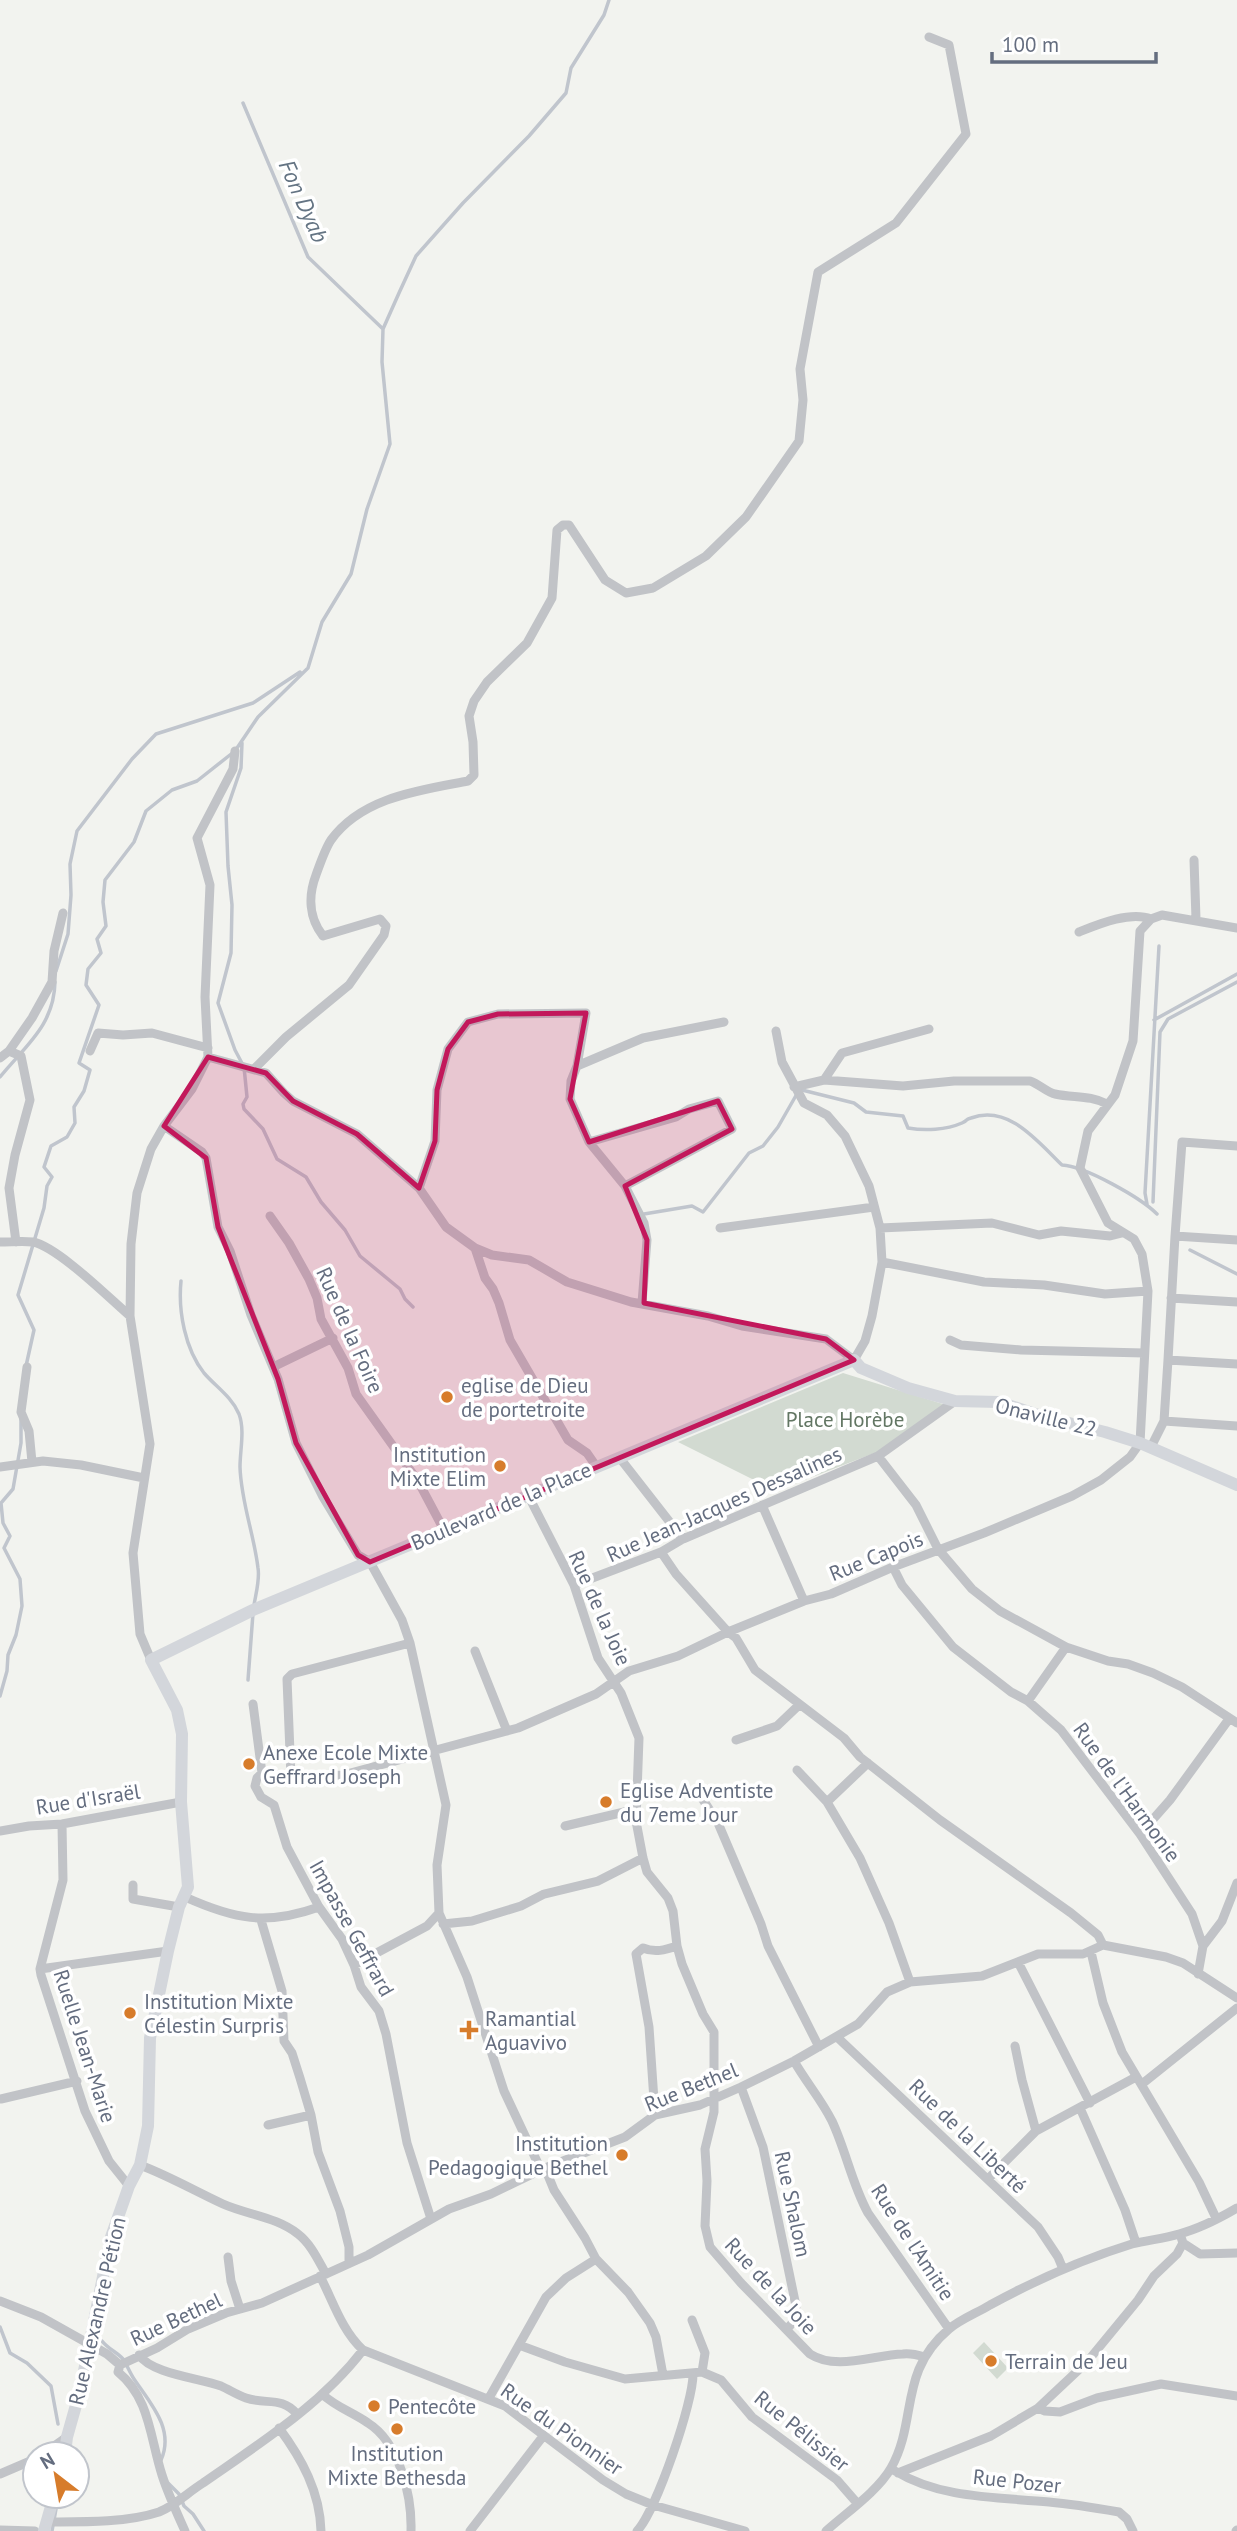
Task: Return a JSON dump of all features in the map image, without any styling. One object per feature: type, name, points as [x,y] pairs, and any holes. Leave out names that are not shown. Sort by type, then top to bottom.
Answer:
[{"type":"street","points":[[254,1069],[286,1037],[349,985],[384,935],[386,926],[380,919],[323,936],[313,924],[313,882],[331,840],[355,816],[378,803],[405,794],[468,781],[474,775],[469,716],[474,701],[487,682],[527,643],[552,598],[557,530],[563,525],[569,525],[605,580],[626,593],[653,588],[706,556],[746,517],[778,474],[799,441],[803,400],[800,369],[818,272],[896,223],[966,134],[949,46],[929,37]]},
{"type":"street","name":"Rue Alexandre Pétion","points":[[66,2440],[80,2390],[111,2237],[129,2186],[140,2165],[148,2126],[150,2038],[168,1951],[188,1887],[181,1802],[182,1734],[177,1710],[140,1634],[133,1553],[150,1444],[130,1316],[131,1244],[137,1193],[151,1149],[164,1126],[192,1089],[208,1052],[205,996],[210,885],[197,838],[233,769],[235,751]]},
{"type":"street","points":[[1194,860],[1196,919]]},
{"type":"street","points":[[0,1058],[9,1051],[32,1018],[52,982],[54,951],[63,913]]},
{"type":"street","points":[[1079,932],[1123,918],[1142,915],[1151,919]]},
{"type":"street","points":[[1145,1445],[1144,1353],[1148,1291],[1142,1254],[1133,1239],[1108,1223],[1080,1168],[1088,1131],[1115,1095],[1133,1041],[1140,931],[1151,919],[1163,915],[1237,928]]},
{"type":"street","points":[[419,1188],[435,1141],[437,1090],[448,1049],[468,1022],[498,1014],[586,1013],[577,1066],[571,1081],[570,1099],[589,1142],[625,1186],[644,1223],[648,1240],[642,1303]]},
{"type":"street","points":[[577,1066],[643,1038],[724,1022]]},
{"type":"street","points":[[824,1080],[842,1053],[929,1029]]},
{"type":"street","points":[[90,1051],[98,1033],[152,1033],[266,1073],[293,1101],[357,1134],[419,1188],[446,1227],[475,1248],[492,1255],[529,1261],[567,1282],[631,1302],[742,1326],[826,1339],[854,1360],[865,1341],[882,1262],[880,1228],[869,1186],[845,1136],[827,1115],[804,1103],[782,1062],[776,1031]]},
{"type":"street","points":[[9,1051],[21,1056],[30,1100],[9,1188],[16,1242]]},
{"type":"street","points":[[794,1087],[824,1080],[903,1086],[1030,1081],[1041,1084],[1052,1094],[1095,1097],[1107,1104]]},
{"type":"street","points":[[589,1142],[676,1117],[689,1109],[718,1101],[732,1129],[625,1186]]},
{"type":"street","points":[[164,1126],[202,1152],[206,1158],[218,1227],[230,1251],[251,1315],[273,1367],[296,1443],[323,1497],[358,1555],[370,1562],[402,1620],[410,1643],[446,1805],[437,1865],[439,1913],[467,1977],[504,2091],[554,2190],[596,2259],[628,2292],[650,2323],[656,2337],[663,2375]]},
{"type":"street","points":[[1237,1146],[1182,1142],[1164,1421],[1237,1426]]},
{"type":"street","points":[[720,1228],[874,1207]]},
{"type":"street","name":"Rue de la Foire","points":[[270,1216],[309,1279],[317,1298],[321,1319],[348,1368],[356,1394],[418,1481],[444,1530]]},
{"type":"street","points":[[880,1228],[992,1223],[1039,1235],[1061,1231],[1110,1236],[1122,1233]]},
{"type":"street","points":[[1175,1237],[1237,1240]]},
{"type":"street","points":[[0,1242],[33,1242],[42,1246],[64,1260],[130,1316]]},
{"type":"street","points":[[475,1248],[485,1278],[499,1303],[510,1340],[568,1440],[587,1453],[596,1466]]},
{"type":"street","points":[[882,1262],[984,1282],[1044,1285],[1105,1294],[1148,1291]]},
{"type":"street","points":[[1171,1298],[1237,1302]]},
{"type":"street","points":[[273,1367],[333,1338]]},
{"type":"street","points":[[950,1340],[961,1345],[1021,1350],[1144,1353]]},
{"type":"street","name":"Boulevard de la Place","points":[[151,1660],[253,1610],[854,1360]]},
{"type":"street","name":"Onaville 22","points":[[854,1360],[861,1368],[908,1388],[955,1401],[999,1402],[1145,1445],[1237,1485]]},
{"type":"street","points":[[1168,1360],[1237,1364]]},
{"type":"street","points":[[27,1367],[21,1412],[29,1431],[32,1462]]},
{"type":"street","name":"Rue Jean-Jacques Dessalines","points":[[574,1585],[661,1552],[683,1539],[877,1456],[955,1401]]},
{"type":"street","name":"Rue Capois","points":[[262,1773],[290,1777],[343,1775],[507,1731],[596,1694],[629,1671],[678,1656],[727,1632],[804,1601],[831,1594],[1072,1496],[1101,1480],[1145,1445],[1164,1421]]},
{"type":"street","points":[[877,1456],[916,1505],[938,1549],[972,1589],[1000,1611],[1066,1647],[1153,1673],[1182,1687],[1233,1721],[1140,1834]]},
{"type":"street","points":[[619,1457],[683,1539]]},
{"type":"street","points":[[0,1467],[32,1462],[81,1465],[144,1478]]},
{"type":"street","name":"Rue de la Joie","points":[[528,1495],[574,1585],[598,1658],[613,1681],[639,1738],[636,1821],[643,1858],[647,1872],[668,1898],[673,1911],[682,1964],[703,2014],[714,2032],[714,2112],[705,2149],[705,2226],[710,2247],[741,2283],[819,2360],[838,2362],[906,2353],[925,2357]]},
{"type":"street","points":[[762,1505],[804,1601]]},
{"type":"street","points":[[661,1552],[676,1574],[727,1632],[736,1637],[755,1670],[844,1738],[868,1763],[976,1847],[1071,1913],[1098,1935],[1103,1945],[1166,1957],[1183,1963],[1237,1998]]},
{"type":"street","name":"Rue de l'Harmonie","points":[[893,1567],[902,1585],[953,1647],[1011,1692],[1028,1701],[1061,1730],[1140,1834],[1192,1914],[1203,1946],[1198,1974]]},
{"type":"street","points":[[290,1777],[288,1679],[292,1674],[410,1643]]},
{"type":"street","points":[[1028,1701],[1066,1647]]},
{"type":"street","points":[[475,1651],[507,1731]]},
{"type":"street","name":"Impasse Geffrard","points":[[253,1704],[262,1773],[255,1786],[261,1797],[274,1805],[287,1847],[319,1907],[342,1939],[361,1987],[379,2011],[407,2143],[431,2219]]},
{"type":"street","points":[[736,1740],[777,1726],[799,1705]]},
{"type":"street","points":[[827,1802],[868,1763]]},
{"type":"street","points":[[797,1770],[827,1802],[865,1868],[889,1923],[909,1982]]},
{"type":"street","points":[[700,1795],[718,1823],[768,1946],[819,2047]]},
{"type":"street","name":"Rue d'Israël","points":[[0,1831],[62,1824],[181,1802]]},
{"type":"street","points":[[565,1826],[637,1809]]},
{"type":"street","name":"Ruelle Jean-Marie","points":[[62,1824],[63,1880],[40,1969],[85,2111],[109,2161],[129,2186]]},
{"type":"street","points":[[443,1924],[472,1921],[520,1906],[544,1894],[598,1881],[643,1858]]},
{"type":"street","points":[[1203,1946],[1222,1921],[1237,1883]]},
{"type":"street","points":[[133,1885],[133,1899],[182,1902],[261,1920],[319,1907]]},
{"type":"street","points":[[354,1965],[427,1926],[439,1913]]},
{"type":"street","points":[[261,1920],[282,1991],[284,2041],[292,2053],[311,2115],[318,2152],[341,2211],[349,2247],[349,2263]]},
{"type":"street","name":"Rue Bethel","points":[[120,2365],[157,2348],[188,2329],[262,2303],[388,2245],[449,2209],[625,2137],[654,2115],[700,2105],[741,2087],[794,2061],[858,2024],[887,1992],[909,1982],[982,1976],[1038,1954],[1073,1955],[1091,1952],[1103,1945]]},
{"type":"street","points":[[654,2115],[649,2027],[636,1954],[643,1948],[664,1951],[677,1946]]},
{"type":"street","points":[[40,1969],[168,1951]]},
{"type":"street","points":[[1091,1952],[1122,2053],[1199,2182],[1216,2218]]},
{"type":"street","points":[[1018,1962],[1090,2103]]},
{"type":"street","points":[[988,2179],[1036,2131],[1139,2080],[1237,2008]]},
{"type":"street","name":"Rue de la Liberté","points":[[837,2037],[1038,2227],[1054,2249],[1063,2269]]},
{"type":"street","points":[[1016,2046],[1036,2131]]},
{"type":"street","name":"Rue de l'Amitie","points":[[794,2061],[821,2099],[868,2213],[949,2329]]},
{"type":"street","points":[[1,2099],[77,2081]]},
{"type":"street","name":"Rue Shalom","points":[[741,2087],[763,2147],[796,2306],[795,2320],[787,2329]]},
{"type":"street","points":[[1080,2108],[1108,2168],[1136,2243]]},
{"type":"street","points":[[268,2125],[311,2115]]},
{"type":"street","points":[[46,2526],[141,2515],[174,2505],[322,2394],[363,2350],[343,2325],[309,2246],[294,2231],[224,2204],[174,2178],[140,2165]]},
{"type":"street","points":[[894,2471],[914,2380],[925,2357],[949,2329],[1009,2295],[1063,2269],[1136,2243],[1181,2239],[1237,2208]]},
{"type":"street","points":[[1181,2239],[1200,2254],[1237,2253]]},
{"type":"street","points":[[826,2531],[894,2471],[1002,2431],[1038,2408],[1087,2362],[1138,2300],[1154,2276],[1177,2254],[1181,2239]]},
{"type":"street","points":[[228,2257],[231,2281],[240,2309]]},
{"type":"street","points":[[489,2398],[546,2297],[566,2278],[596,2259]]},
{"type":"street","points":[[0,2301],[41,2317],[107,2354],[120,2365],[118,2372],[137,2391],[144,2406],[163,2480],[185,2531]]},
{"type":"street","points":[[637,2531],[653,2505],[669,2466],[705,2353],[692,2320]]},
{"type":"street","points":[[519,2345],[565,2362],[625,2379],[697,2373]]},
{"type":"street","name":"Rue du Pionnier","points":[[363,2350],[505,2406],[603,2480],[626,2494],[653,2505],[745,2531]]},
{"type":"street","points":[[139,2355],[144,2362],[155,2367],[220,2386],[245,2398],[290,2406],[297,2414]]},
{"type":"street","name":"Rue Pélissier","points":[[697,2373],[721,2380],[752,2417],[837,2480],[857,2503]]},
{"type":"street","points":[[1038,2408],[1045,2412],[1060,2412],[1097,2398],[1161,2384],[1237,2396]]},
{"type":"street","points":[[322,2394],[337,2407],[371,2424],[387,2443],[404,2474],[412,2509],[411,2531]]},
{"type":"street","points":[[279,2428],[310,2478],[321,2531]]},
{"type":"street","points":[[470,2531],[544,2435]]},
{"type":"street","points":[[62,2440],[66,2437]]},
{"type":"street","points":[[0,2474],[21,2465]]},
{"type":"street","name":"Rue Pozer","points":[[894,2471],[941,2490],[1119,2512],[1127,2519],[1133,2531]]},
{"type":"street","points":[[0,2530],[35,2531]]},
{"type":"highlighted area","points":[[586,1013],[570,1099],[589,1142],[718,1101],[732,1129],[625,1186],[647,1240],[644,1303],[826,1339],[854,1360],[370,1562],[358,1555],[296,1443],[278,1379],[218,1227],[206,1158],[164,1126],[208,1057],[266,1073],[293,1101],[357,1134],[419,1188],[435,1141],[437,1090],[448,1049],[468,1022],[498,1014]]},
{"type":"green space","name":"Place Horèbe","points":[[843,1373],[946,1405],[885,1449],[776,1491],[678,1442]]},
{"type":"green space","name":"Terrain de Jeu","points":[[984,2342],[1008,2368],[997,2379],[973,2353]]},
{"type":"waterway","points":[[26,1366],[34,1330],[18,1295],[44,1208],[47,1186],[52,1177],[44,1167],[51,1146],[67,1137],[75,1123],[74,1107],[84,1091],[90,1070],[79,1063],[99,1005],[86,985],[88,969],[101,953],[97,939],[106,926],[103,902],[105,880],[134,842],[146,811],[172,790],[197,781],[235,751],[258,717],[308,668],[322,622],[351,574],[367,509],[390,444],[382,362],[383,329],[399,293],[416,256],[566,93],[571,68],[604,15],[609,0]]},
{"type":"waterway","name":"Fon Dyab","points":[[243,103],[308,257],[383,329]]},
{"type":"waterway","points":[[56,971],[68,934],[70,864],[77,831],[132,759],[156,734],[253,703],[300,672]]},
{"type":"waterway","points":[[242,743],[241,768],[226,812],[232,905],[231,953],[218,1003],[244,1067],[247,1097],[243,1104],[244,1109],[263,1129],[277,1159],[306,1177],[321,1202],[345,1230],[360,1256],[400,1289],[413,1307]]},
{"type":"waterway","points":[[1147,1204],[1145,1193],[1159,946]]},
{"type":"waterway","points":[[1154,1020],[1237,974]]},
{"type":"waterway","points":[[0,1077],[44,1023],[50,1011],[55,982]]},
{"type":"waterway","points":[[1153,1202],[1160,1032],[1168,1019],[1237,982]]},
{"type":"waterway","points":[[798,1089],[854,1103],[866,1112],[903,1116],[908,1128],[915,1129],[942,1128],[971,1118],[998,1116],[1033,1136],[1062,1165],[1084,1171],[1112,1184],[1157,1214]]},
{"type":"waterway","points":[[644,1214],[692,1206],[703,1212],[749,1153],[763,1146],[778,1127],[798,1092]]},
{"type":"waterway","points":[[1190,1250],[1237,1274]]},
{"type":"waterway","points":[[181,1281],[182,1317],[192,1353],[204,1373],[232,1402],[241,1420],[241,1480],[258,1572],[254,1605]]},
{"type":"waterway","points":[[0,1696],[22,1606],[20,1579],[4,1548],[10,1536],[3,1523],[1,1503],[13,1489],[21,1443],[21,1419]]},
{"type":"waterway","points":[[248,1680],[253,1613]]},
{"type":"waterway","points":[[0,2327],[10,2353],[27,2363],[51,2386],[58,2424]]},
{"type":"waterway","points":[[102,2341],[123,2359],[159,2417],[165,2438],[161,2460]]},
{"type":"waterway","points":[[168,2483],[179,2494],[184,2506],[204,2531]]},
{"type":"waterway","points":[[52,2531],[56,2510]]},
{"type":"place","name":"eglise de Dieu de portetroite","points":[[447,1397]]},
{"type":"place","name":"Institution Mixte Elim","points":[[500,1466]]},
{"type":"place","name":"Anexe Ecole Mixte Geffrard Joseph","points":[[249,1764]]},
{"type":"place","name":"Eglise Adventiste du 7eme Jour","points":[[606,1802]]},
{"type":"place","name":"Institution Mixte Célestin Surpris","points":[[130,2013]]},
{"type":"place","name":"Ramantial Aguavivo","points":[[469,2030]]},
{"type":"place","name":"Institution Pedagogique Bethel","points":[[622,2155]]},
{"type":"place","name":"Terrain de Jeu","points":[[991,2361]]},
{"type":"place","name":"Pentecôte","points":[[374,2406]]},
{"type":"place","name":"Institution Mixte Bethesda","points":[[397,2429]]}]
